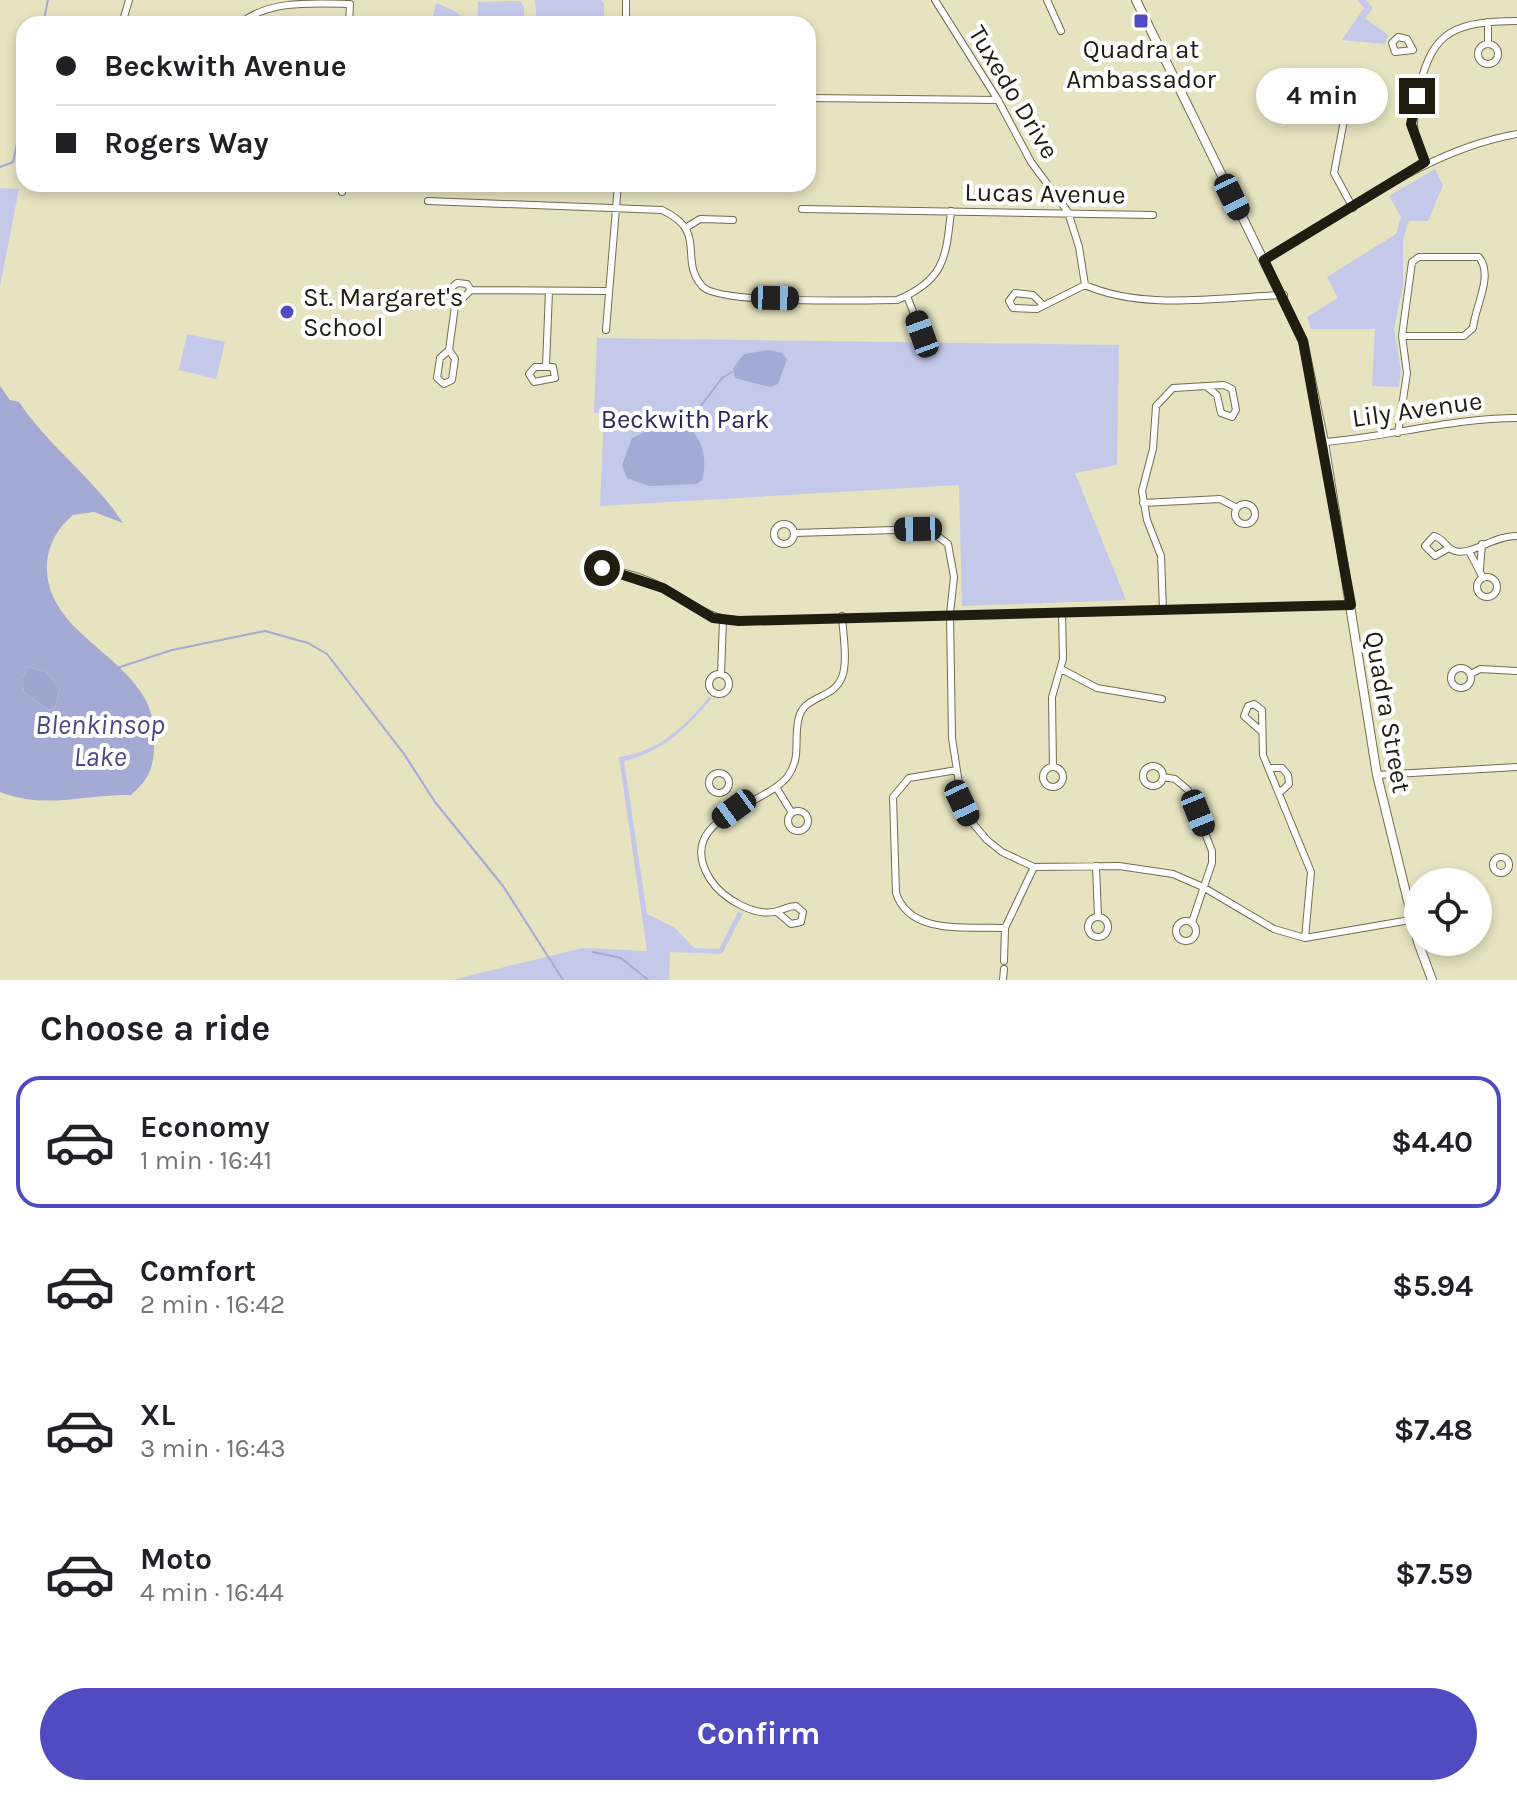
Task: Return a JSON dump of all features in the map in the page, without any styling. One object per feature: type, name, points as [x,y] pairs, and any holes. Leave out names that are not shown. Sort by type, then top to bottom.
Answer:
[{"type":"main road","name":"Quadra Street","points":[[1136,0],[1284,295],[1303,341],[1324,442],[1377,775],[1404,894]]},
{"type":"main road","name":"Quadra Street","points":[[1423,956],[1432,980]]},
{"type":"street","name":"Tuxedo Drive","points":[[935,0],[998,100],[1031,162],[1068,212],[1079,247],[1085,285]]},
{"type":"street","points":[[1047,0],[1061,31]]},
{"type":"street","points":[[262,3],[350,2]]},
{"type":"street","points":[[1425,162],[1411,124],[1426,58],[1449,33],[1488,22],[1517,21]]},
{"type":"street","points":[[1488,22],[1488,43]]},
{"type":"street","points":[[1413,50],[1426,58]]},
{"type":"street","points":[[816,98],[998,100]]},
{"type":"street","points":[[1346,110],[1334,173],[1353,208]]},
{"type":"street","points":[[1264,260],[1425,162],[1476,141],[1517,134]]},
{"type":"street","points":[[606,330],[617,192]]},
{"type":"street","points":[[428,201],[662,210],[680,218],[687,227],[696,275],[702,286],[711,293],[731,297],[883,300],[907,296],[922,334]]},
{"type":"street","points":[[802,209],[951,211]]},
{"type":"street","name":"Lucas Avenue","points":[[907,296],[938,272],[945,260],[951,211],[1153,215]]},
{"type":"street","points":[[687,227],[700,219],[733,220]]},
{"type":"street","points":[[1398,433],[1407,373],[1402,336],[1412,262],[1419,257],[1479,257],[1484,264],[1485,283],[1474,309],[1473,328],[1464,336],[1402,336]]},
{"type":"street","points":[[449,350],[455,359],[452,380],[444,384],[437,378],[440,358],[449,350],[455,306],[450,297],[451,288],[457,283],[467,284],[471,290]]},
{"type":"street","points":[[1042,304],[1034,310],[1016,309],[1009,301],[1015,293],[1033,295],[1042,304],[1048,305],[1085,285],[1112,296],[1163,299],[1284,295]]},
{"type":"street","points":[[455,306],[471,290],[607,291]]},
{"type":"street","points":[[546,366],[549,291]]},
{"type":"street","points":[[1163,610],[1161,556],[1143,503],[1143,477],[1153,449],[1156,406],[1173,388],[1224,385],[1232,389],[1236,410],[1232,417],[1221,413],[1217,395],[1207,387]]},
{"type":"street","name":"Lily Avenue","points":[[1324,442],[1493,418],[1517,418]]},
{"type":"street","points":[[1143,503],[1220,499],[1237,508]]},
{"type":"street","points":[[794,533],[918,529],[936,533],[948,544],[953,558],[950,614],[952,738],[962,803],[970,820],[1002,852],[1034,867],[1144,868],[1173,874],[1203,887],[1274,929],[1305,938],[1404,921]]},
{"type":"street","points":[[1449,548],[1469,551],[1500,536],[1517,536]]},
{"type":"street","points":[[1480,569],[1482,544]]},
{"type":"street","points":[[1469,551],[1483,578]]},
{"type":"street","points":[[590,568],[634,576],[663,588],[713,618],[723,620],[1351,605]]},
{"type":"street","points":[[1053,767],[1052,697],[1061,669],[1062,612]]},
{"type":"street","points":[[777,912],[729,900],[705,870],[704,853],[708,835],[719,820],[776,787],[796,761],[802,711],[810,701],[833,690],[842,677],[842,616]]},
{"type":"street","points":[[721,674],[723,620]]},
{"type":"street","points":[[1061,669],[1097,688],[1162,699]]},
{"type":"street","points":[[1471,674],[1480,669],[1517,671]]},
{"type":"street","points":[[1261,731],[1269,768],[1311,872],[1305,938]]},
{"type":"street","points":[[1377,775],[1517,767]]},
{"type":"street","points":[[1269,768],[1282,768],[1288,775],[1289,784],[1279,793]]},
{"type":"street","points":[[957,770],[909,778],[893,797],[896,893],[900,906],[910,917],[928,924],[1005,928]]},
{"type":"street","points":[[1163,777],[1175,779],[1188,790],[1207,837],[1212,863],[1192,922]]},
{"type":"street","points":[[776,787],[792,813]]},
{"type":"street","points":[[724,793],[734,809]]},
{"type":"street","points":[[1096,866],[1098,917]]},
{"type":"street","points":[[1003,980],[1005,928],[1034,867]]},
{"type":"green space","points":[[535,0],[601,0],[604,4],[604,16],[536,16]]},
{"type":"green space","points":[[1357,0],[1366,0],[1373,8],[1365,18],[1388,35],[1385,44],[1342,40],[1364,8]]},
{"type":"green space","points":[[520,1],[524,16],[478,16],[478,2]]},
{"type":"green space","points":[[436,3],[461,16],[433,16]]},
{"type":"green space","points":[[1435,169],[1443,185],[1428,221],[1409,221],[1403,240],[1403,287],[1394,328],[1401,370],[1399,387],[1372,386],[1375,329],[1311,329],[1307,317],[1338,298],[1327,277],[1396,234],[1401,217],[1389,196]]},
{"type":"green space","points":[[0,188],[16,189],[18,192],[0,286]]},
{"type":"green space","points":[[187,334],[225,342],[216,379],[179,370]]},
{"type":"green space","name":"Beckwith Park","points":[[597,338],[1119,345],[1117,465],[1075,473],[1126,600],[962,606],[959,485],[600,506],[604,413],[594,413]]},
{"type":"green space","points":[[709,697],[712,698],[693,720],[663,745],[624,761],[647,914],[675,928],[694,948],[719,949],[738,912],[743,913],[722,954],[670,952],[669,980],[452,980],[583,948],[647,951],[619,757],[647,750],[670,736]]},
{"type":"shaded area","points":[[28,667],[46,672],[60,689],[55,707],[49,710],[24,692],[22,679]]},
{"type":"water","points":[[768,350],[782,353],[787,359],[778,384],[770,387],[735,378],[733,368],[744,354]]},
{"type":"water","name":"Blenkinsop Lake","points":[[0,386],[10,400],[19,402],[44,434],[99,491],[123,523],[94,512],[73,515],[52,542],[47,562],[49,584],[67,619],[140,691],[152,715],[154,742],[150,772],[131,795],[49,801],[0,792]],"holes":[[[28,667],[46,672],[60,689],[55,707],[49,710],[24,692],[22,679]]]},
{"type":"water","points":[[682,424],[695,434],[702,448],[702,480],[696,484],[649,486],[627,478],[622,465],[632,438],[652,429]]},
{"type":"waterway","points":[[45,16],[48,0]]},
{"type":"waterway","points":[[0,167],[13,162],[16,148]]},
{"type":"waterway","points":[[686,426],[722,378],[732,372]]},
{"type":"waterway","points":[[117,668],[172,650],[265,631],[308,643],[327,654],[404,754],[435,802],[503,886],[563,980]]},
{"type":"waterway","points":[[593,952],[621,958],[648,980]]},
{"type":"place","name":"Quadra at Ambassador","points":[[1141,21]]},
{"type":"place","name":"St. Margaret's School","points":[[287,312]]},
{"type":"route","points":[[602,568],[663,588],[713,618],[739,621],[779,617],[1351,605],[1324,442],[1303,341],[1284,295],[1264,260],[1317,231],[1425,162],[1411,124],[1417,96]]}]
